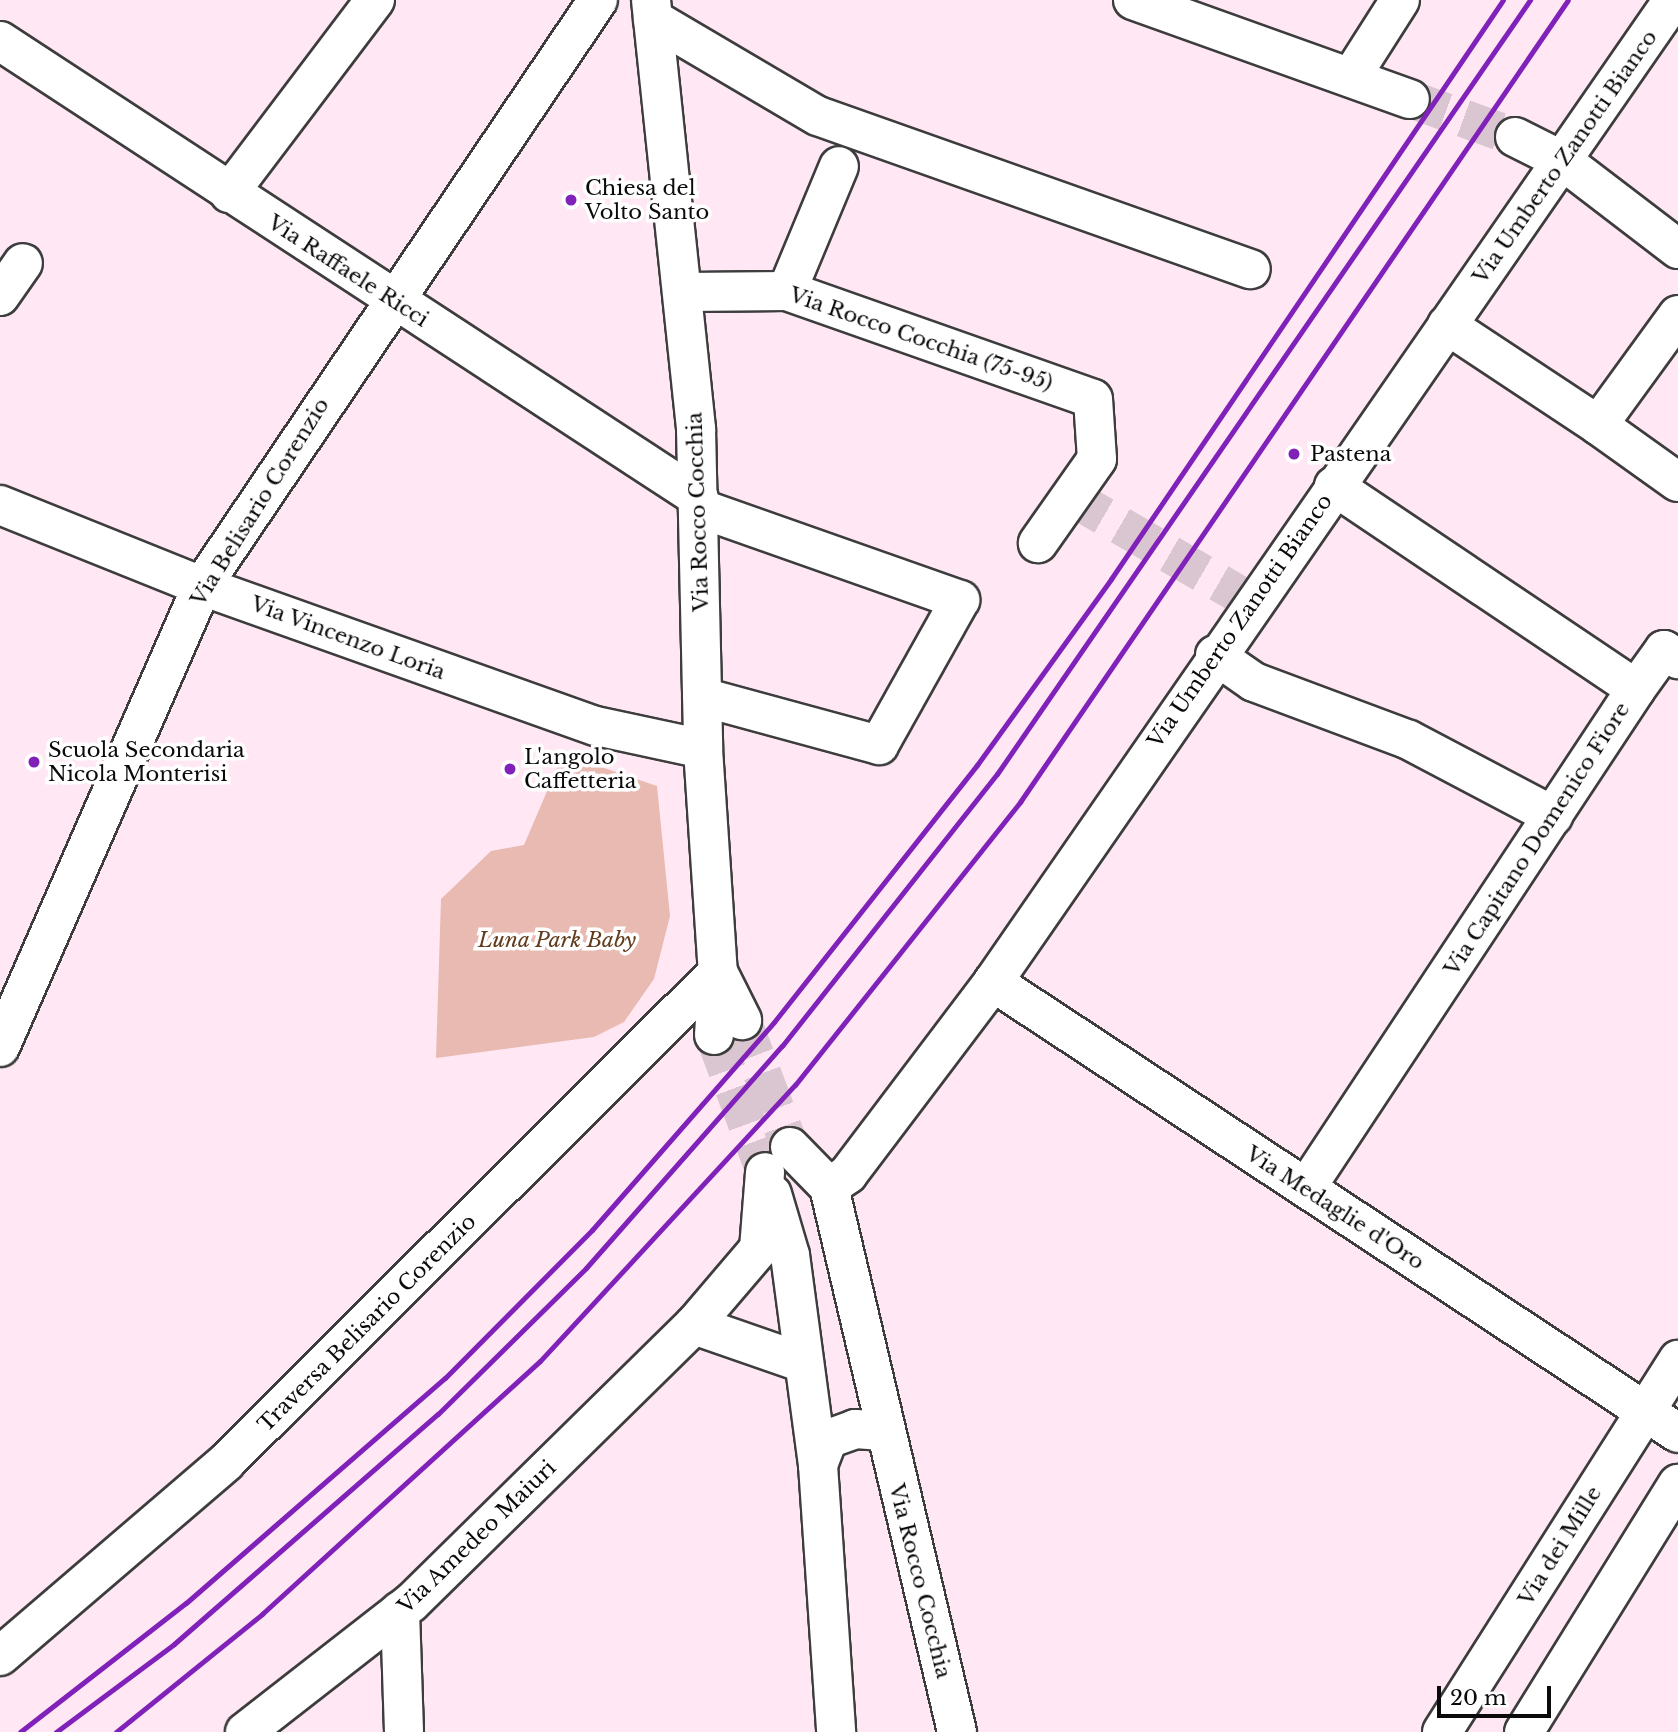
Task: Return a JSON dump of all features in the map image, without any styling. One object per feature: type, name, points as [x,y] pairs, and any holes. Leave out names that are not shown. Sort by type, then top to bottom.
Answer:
[{"type":"street","points":[[229,192],[375,0]]},
{"type":"street","name":"Via Belisario Corenzio","points":[[0,1047],[202,586],[390,300],[598,0]]},
{"type":"street","points":[[1133,0],[1410,99]]},
{"type":"street","points":[[1351,77],[1400,0]]},
{"type":"street","name":"Via Umberto Zanotti Bianco","points":[[830,1187],[848,1174],[993,982],[1215,655],[1563,161],[1673,0]]},
{"type":"street","points":[[652,10],[818,116],[1251,270]]},
{"type":"street","name":"Via Rocco Cocchia","points":[[652,10],[686,292],[699,503],[703,749],[718,972],[728,1028]]},
{"type":"street","name":"Via Raffaele Ricci","points":[[0,41],[699,503],[960,600],[879,745],[702,697]]},
{"type":"street","points":[[1515,137],[1563,161],[1677,246]]},
{"type":"street","points":[[787,291],[839,166]]},
{"type":"street","points":[[0,296],[23,263]]},
{"type":"street","name":"Via Rocco Cocchia (75-95)","points":[[686,292],[787,291],[1093,399],[1097,459],[1038,543]]},
{"type":"street","points":[[1598,425],[1678,315]]},
{"type":"street","points":[[1447,326],[1598,425],[1678,482]]},
{"type":"street","name":"Via Capitano Domenico Fiore","points":[[1306,1188],[1636,689],[1334,486]]},
{"type":"street","name":"Via Vincenzo Loria","points":[[0,505],[202,586],[596,726],[703,749]]},
{"type":"street","points":[[1636,689],[1664,650],[1678,659]]},
{"type":"street","points":[[1215,655],[1254,682],[1409,740],[1553,816]]},
{"type":"street","name":"Traversa Belisario Corenzio","points":[[0,1656],[226,1462],[718,972]]},
{"type":"street","name":"Via Medaglie d'Oro","points":[[993,982],[1678,1433]]},
{"type":"street","points":[[778,1160],[830,1187]]},
{"type":"street","points":[[778,1160],[818,1465],[836,1732]]},
{"type":"street","name":"Via Amedeo Maiuri","points":[[245,1732],[400,1611],[694,1325],[759,1248],[778,1160]]},
{"type":"street","name":"Via Rocco Cocchia","points":[[830,1187],[883,1431],[957,1732]]},
{"type":"street","points":[[694,1325],[804,1363]]},
{"type":"street","name":"Via dei Mille","points":[[1442,1732],[1678,1360]]},
{"type":"street","points":[[818,1465],[828,1439],[855,1429],[883,1431]]},
{"type":"street","points":[[1524,1732],[1678,1484]]},
{"type":"street","points":[[400,1611],[404,1732]]},
{"type":"green space","name":"Luna Park Baby","points":[[563,754],[657,786],[670,916],[654,979],[624,1022],[594,1037],[436,1058],[441,899],[491,851],[524,845]]},
{"type":"tunnel","points":[[1410,99],[1515,137]]},
{"type":"tunnel","points":[[1071,497],[1252,602]]},
{"type":"tunnel","points":[[742,1020],[790,1147]]},
{"type":"tunnel","points":[[714,1035],[765,1172]]},
{"type":"railway","points":[[20,1732],[186,1603],[445,1378],[592,1230],[774,1022],[977,765],[1111,579],[1503,0]]},
{"type":"railway","points":[[56,1732],[174,1644],[438,1414],[586,1268],[782,1046],[997,774],[1530,0]]},
{"type":"railway","points":[[116,1732],[262,1614],[540,1361],[795,1085],[1020,802],[1568,0]]},
{"type":"place","name":"Chiesa del Volto Santo","points":[[571,200]]},
{"type":"place","name":"Pastena","points":[[1294,454]]},
{"type":"place","name":"Scuola Secondaria Nicola Monterisi","points":[[34,762]]},
{"type":"place","name":"L'angolo Caffetteria","points":[[510,769]]}]
